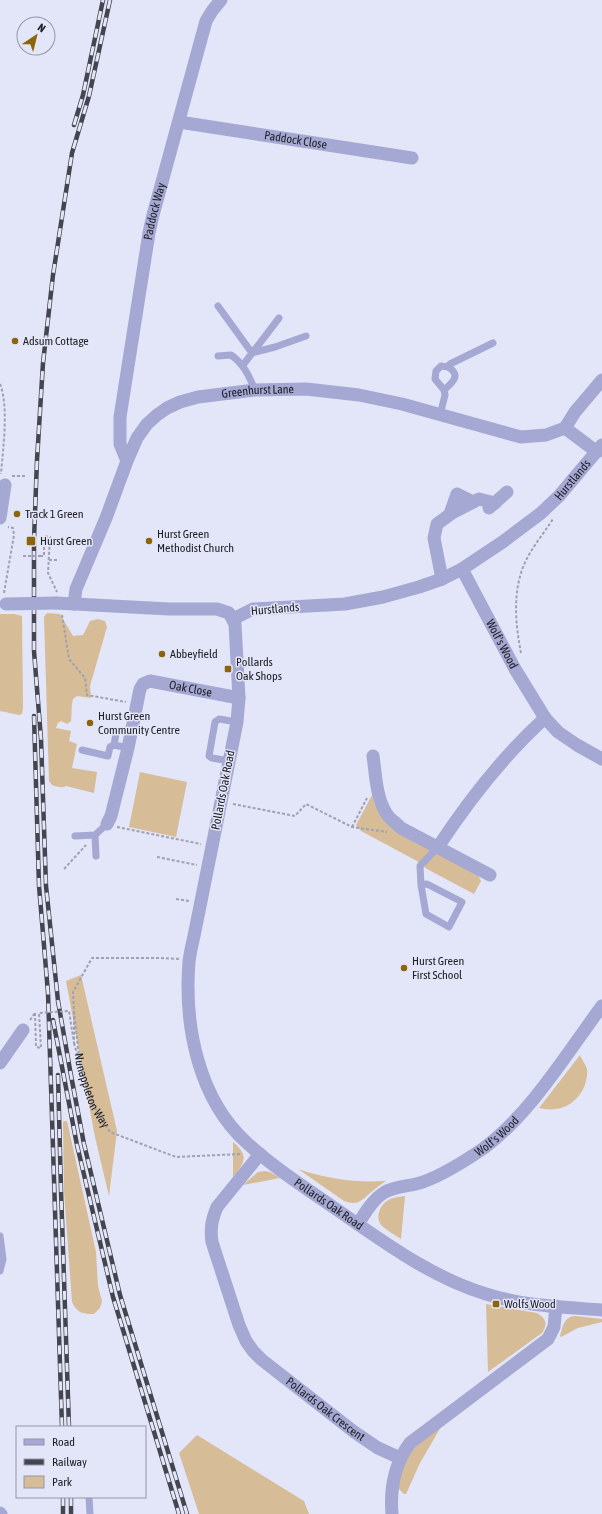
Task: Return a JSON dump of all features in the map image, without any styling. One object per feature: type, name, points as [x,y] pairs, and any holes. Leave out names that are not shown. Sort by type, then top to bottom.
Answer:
[{"type":"street","name":"Paddock Way","points":[[127,462],[120,444],[120,417],[149,233],[206,21],[220,0]]},
{"type":"street","name":"Paddock Close","points":[[179,122],[412,158]]},
{"type":"street","points":[[599,448],[565,428],[575,412],[602,380]]},
{"type":"street","name":"Greenhurst Lane","points":[[64,603],[76,589],[106,518],[137,438],[147,424],[157,415],[180,402],[255,390],[306,389],[358,395],[402,404],[521,437],[546,435],[565,428]]},
{"type":"street","points":[[119,432],[137,438]]},
{"type":"street","name":"Hurstlands","points":[[232,619],[254,609],[345,604],[383,597],[442,579],[462,569],[504,541],[541,513],[559,496],[599,448]]},
{"type":"street","points":[[3,522],[5,485]]},
{"type":"street","points":[[442,579],[434,538],[437,524],[450,514],[479,498],[491,506],[507,492]]},
{"type":"street","name":"Wolf's Wood","points":[[462,569],[515,669],[545,718],[558,732],[602,760]]},
{"type":"street","points":[[2,604],[64,603],[170,609],[217,609],[229,614],[232,619]]},
{"type":"street","name":"Pollards Oak Road","points":[[232,619],[236,630],[239,698],[237,722],[190,960],[188,979],[191,1019],[196,1050],[201,1071],[210,1094],[234,1130],[260,1154],[284,1173],[397,1251],[469,1289],[505,1299],[556,1306],[602,1310]]},
{"type":"street","name":"Oak Close","points":[[137,704],[140,689],[143,684],[150,681],[239,698]]},
{"type":"street","points":[[106,824],[111,816],[137,704]]},
{"type":"street","points":[[438,847],[455,821],[491,774],[545,718]]},
{"type":"street","points":[[373,756],[382,805],[389,817],[401,828],[490,875]]},
{"type":"street","name":"Wolf's Wood","points":[[358,1224],[376,1200],[386,1192],[424,1181],[457,1166],[485,1147],[506,1129],[551,1076],[602,1006]]},
{"type":"street","points":[[0,1063],[23,1030]]},
{"type":"street","name":"Pollards Oak Crescent","points":[[260,1154],[217,1206],[210,1230],[212,1242],[239,1325],[246,1341],[262,1360],[353,1431],[378,1448],[400,1458]]},
{"type":"street","points":[[392,1514],[391,1499],[400,1458],[410,1443],[548,1339],[554,1327],[556,1306]]},
{"type":"lane","points":[[218,306],[252,352]]},
{"type":"lane","points":[[242,365],[279,318]]},
{"type":"lane","points":[[252,352],[275,347],[306,336]]},
{"type":"lane","points":[[448,367],[450,364],[493,343]]},
{"type":"lane","points":[[218,356],[231,355],[239,360],[247,372],[255,390]]},
{"type":"lane","points":[[440,415],[444,400],[444,390],[436,383],[435,374],[438,368],[444,366],[448,367],[454,372],[455,375],[452,383],[444,390]]},
{"type":"lane","points":[[229,761],[212,758],[209,756],[215,722],[219,719],[237,722]]},
{"type":"lane","points":[[82,750],[108,756],[110,747],[114,745],[116,734]]},
{"type":"lane","points":[[114,745],[128,748]]},
{"type":"lane","points":[[75,836],[95,835],[106,824]]},
{"type":"lane","points":[[95,835],[96,856]]},
{"type":"lane","points":[[421,885],[427,884],[462,902],[449,927],[426,914],[421,885],[420,866],[438,847]]},
{"type":"lane","points":[[0,1236],[3,1259],[0,1271]]},
{"type":"lane","points":[[89,1498],[90,1514]]},
{"type":"path","points":[[0,384],[4,410],[1,474],[5,485]]},
{"type":"path","points":[[515,669],[522,659],[516,627],[517,594],[522,572],[532,550],[553,519]]},
{"type":"path","points":[[2,604],[14,535],[13,528],[3,522]]},
{"type":"path","points":[[23,556],[44,556],[44,536],[50,536],[48,573],[64,603],[62,615],[69,659],[85,678],[87,695],[137,704]]},
{"type":"path","points":[[49,560],[57,560]]},
{"type":"path","points":[[352,827],[371,790],[378,788]]},
{"type":"path","points":[[221,801],[295,816],[306,804],[352,827],[393,832],[401,828]]},
{"type":"path","points":[[106,824],[212,846]]},
{"type":"path","points":[[64,869],[76,854]]},
{"type":"path","points":[[157,857],[208,867]]},
{"type":"path","points":[[74,1043],[73,992],[92,958],[160,958],[190,960]]},
{"type":"path","points":[[35,1013],[36,1048],[41,1048],[39,1013],[69,1011],[74,1043],[80,1065]]},
{"type":"path","name":"Nunappleton Way","points":[[74,1012],[80,1065],[92,1105],[110,1132],[176,1157],[260,1154]]},
{"type":"green space","points":[[47,613],[60,614],[73,636],[83,635],[90,621],[98,619],[105,621],[107,627],[90,686],[91,698],[77,696],[73,699],[71,721],[67,724],[61,721],[58,723],[56,728],[71,731],[69,741],[77,744],[72,768],[97,772],[94,793],[66,786],[57,787],[52,785],[49,781],[44,617]]},
{"type":"green space","points":[[0,614],[14,614],[22,616],[23,708],[22,714],[19,715],[0,711]]},
{"type":"green space","points":[[140,772],[187,782],[176,837],[129,827]]},
{"type":"green space","points":[[372,795],[375,805],[478,875],[481,881],[474,894],[361,831],[356,825]]},
{"type":"green space","points":[[81,975],[117,1131],[109,1196],[95,1137],[66,981]]},
{"type":"green space","points":[[580,1055],[587,1069],[585,1085],[582,1092],[577,1098],[566,1106],[554,1109],[539,1108]]},
{"type":"green space","points":[[67,1121],[96,1252],[98,1286],[102,1301],[100,1308],[94,1314],[87,1314],[78,1311],[72,1302],[64,1191],[63,1122]]},
{"type":"green space","points":[[233,1142],[241,1151],[244,1159],[233,1177]]},
{"type":"green space","points":[[298,1169],[342,1180],[386,1181],[361,1201],[349,1203]]},
{"type":"green space","points":[[258,1172],[270,1172],[280,1178],[243,1185]]},
{"type":"green space","points":[[405,1196],[401,1239],[382,1226],[378,1216],[384,1203],[393,1198]]},
{"type":"green space","points":[[486,1304],[537,1313],[544,1319],[545,1322],[545,1327],[542,1333],[488,1372]]},
{"type":"green space","points":[[575,1316],[602,1319],[602,1322],[578,1328],[561,1337],[562,1329],[566,1320]]},
{"type":"green space","points":[[442,1425],[420,1463],[406,1494],[404,1494],[398,1488],[402,1469],[408,1457],[421,1441]]},
{"type":"green space","points":[[197,1435],[304,1501],[309,1514],[199,1514],[179,1453]]},
{"type":"railway","points":[[74,125],[83,95],[103,0]]},
{"type":"railway","points":[[110,0],[89,96],[72,153],[53,275],[43,363],[37,460],[34,540],[34,651],[41,739],[46,886],[58,1001],[70,1070],[84,1144],[120,1295],[187,1514]]},
{"type":"railway","points":[[34,716],[39,886],[48,993],[62,1426]]},
{"type":"railway","points":[[53,1020],[77,1145],[113,1297],[179,1514]]},
{"type":"railway","points":[[58,1075],[69,1426]]},
{"type":"railway","points":[[63,1498],[63,1514]]},
{"type":"railway","points":[[71,1498],[71,1514]]},
{"type":"place","name":"Adsum Cottage","points":[[15,341]]},
{"type":"place","name":"Track 1 Green","points":[[17,514]]},
{"type":"place","name":"Hurst Green","points":[[31,541]]},
{"type":"place","name":"Hurst Green Methodist Church","points":[[149,541]]},
{"type":"place","name":"Abbeyfield","points":[[162,654]]},
{"type":"place","name":"Pollards Oak Shops","points":[[228,669]]},
{"type":"place","name":"Hurst Green Community Centre","points":[[90,723]]},
{"type":"place","name":"Hurst Green First School","points":[[404,968]]},
{"type":"place","name":"Wolfs Wood","points":[[496,1304]]}]
